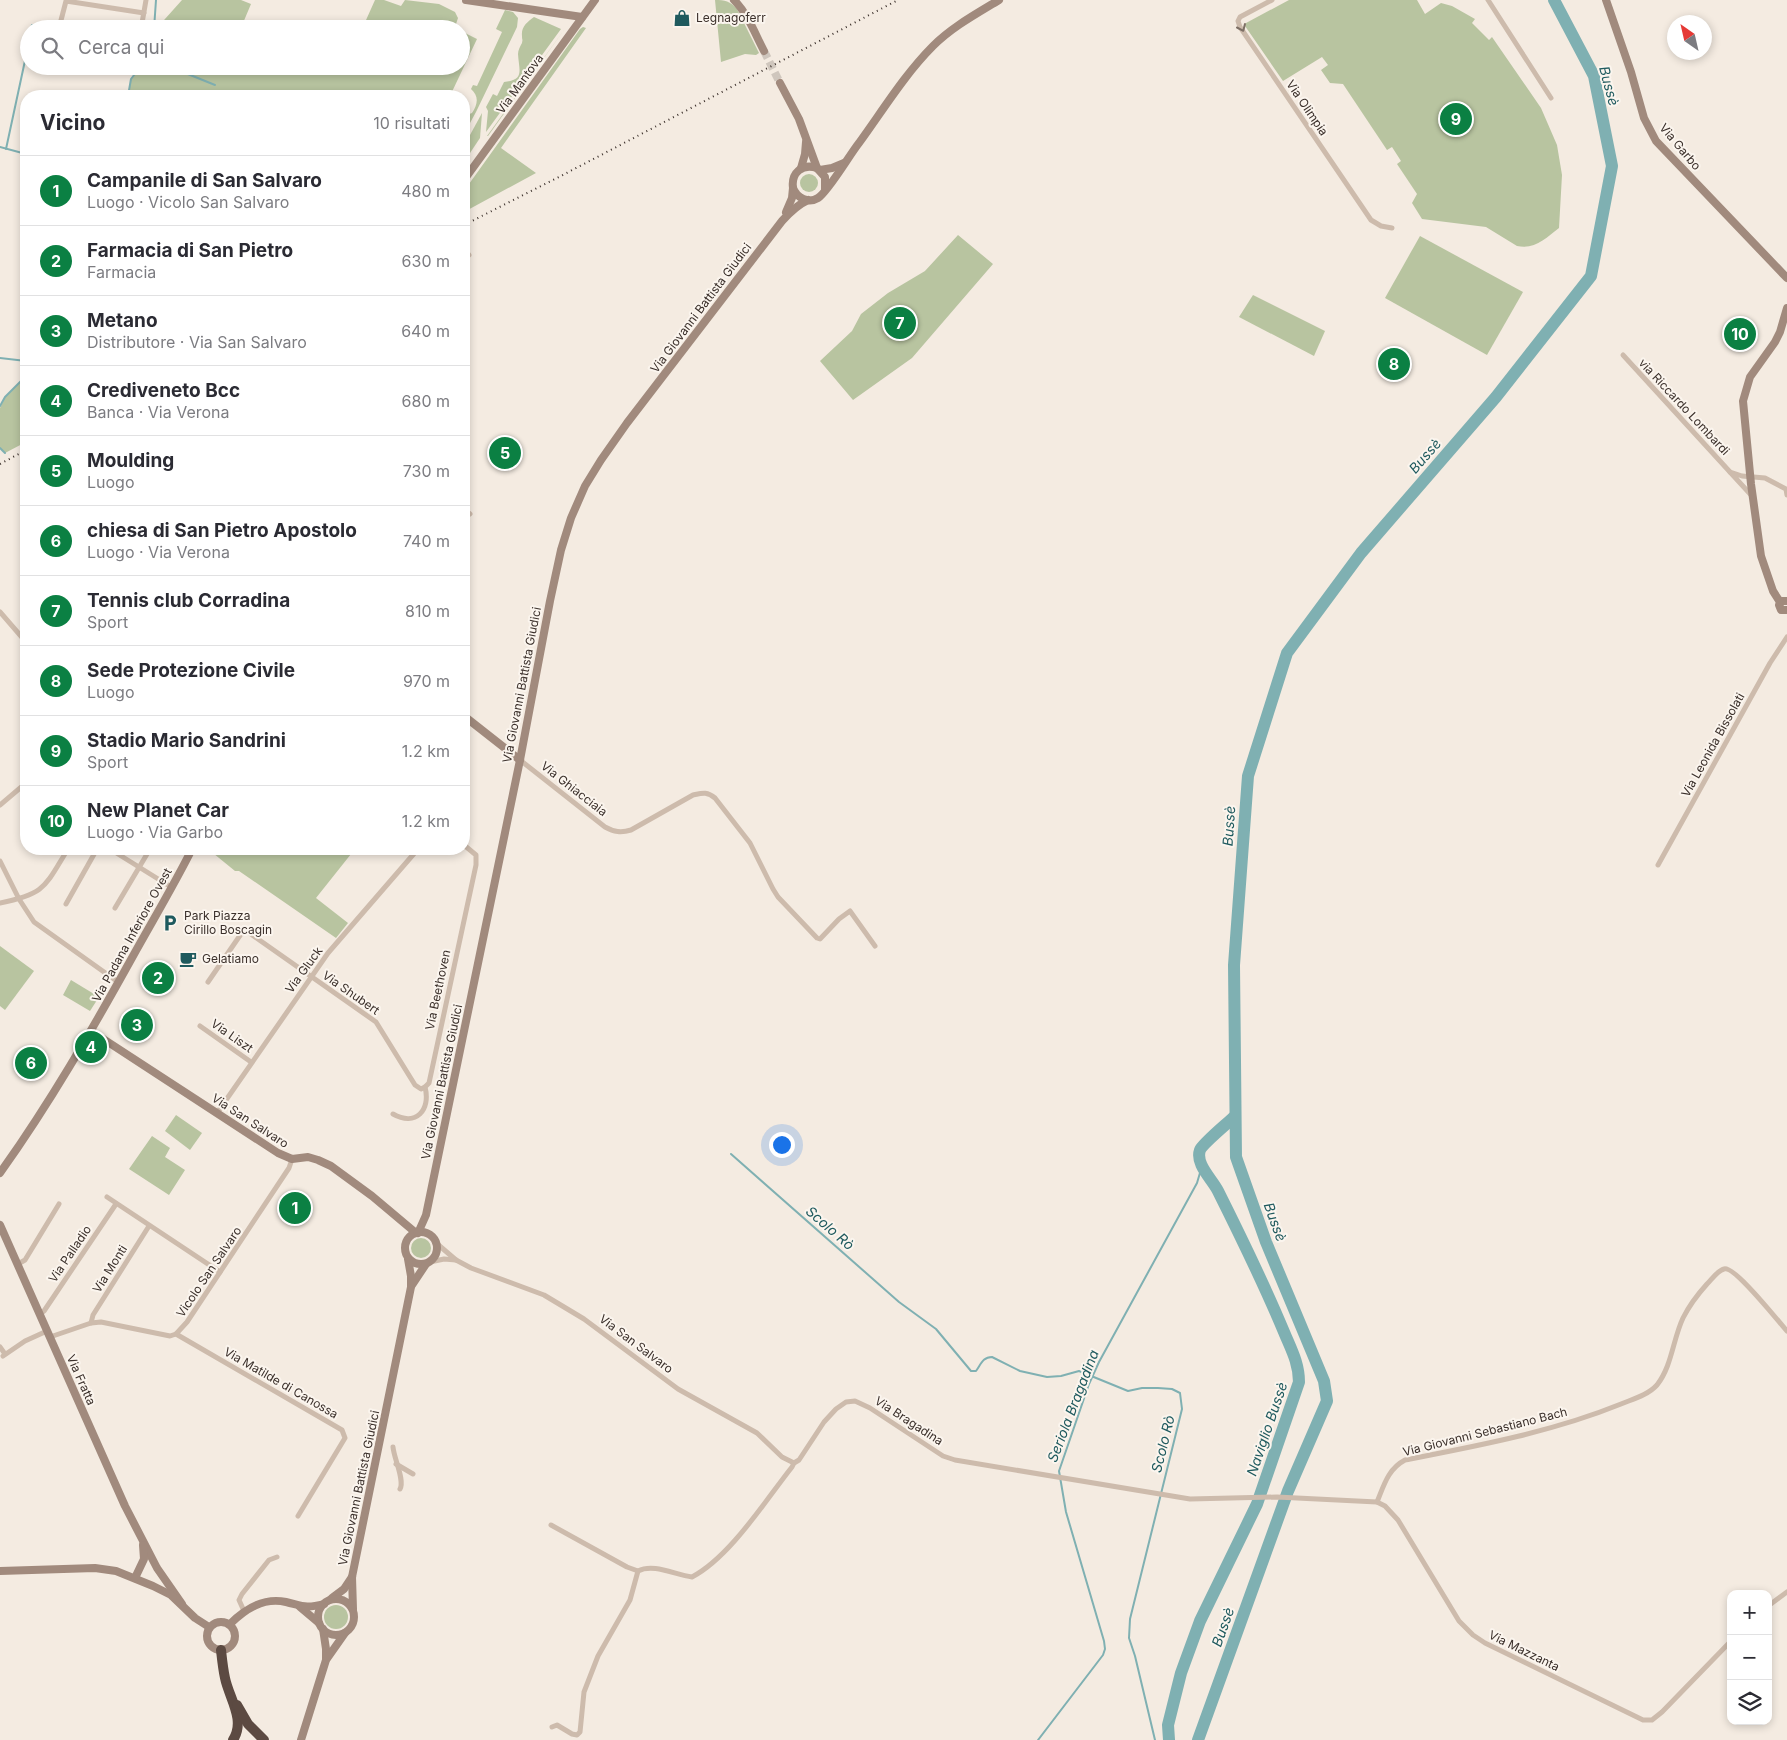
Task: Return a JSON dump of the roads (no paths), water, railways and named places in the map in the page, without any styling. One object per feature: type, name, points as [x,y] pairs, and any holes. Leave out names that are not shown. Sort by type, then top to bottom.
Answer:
[{"type":"highway","points":[[221,1650],[225,1679],[237,1713],[238,1731],[233,1740]]},
{"type":"highway","points":[[231,1696],[248,1724],[264,1740]]},
{"type":"main road","points":[[466,0],[582,18]]},
{"type":"main road","name":"Via Mantova","points":[[470,172],[594,0]]},
{"type":"main road","points":[[734,0],[748,19],[764,51]]},
{"type":"main road","points":[[746,0],[748,19]]},
{"type":"main road","name":"Via Giovanni Battista Giudici","points":[[353,1610],[352,1576],[411,1286],[408,1258],[404,1250],[406,1242],[411,1235],[417,1233],[426,1215],[520,760],[561,550],[571,518],[585,486],[627,423],[782,221],[800,203],[820,196],[913,69],[933,46],[957,25],[999,0]]},
{"type":"main road","name":"Via Garbo","points":[[1606,0],[1631,72],[1644,118],[1656,141],[1787,278]]},
{"type":"main road","name":"Via Giovanni Battista Giudici","points":[[780,82],[799,119],[806,140],[826,181],[825,190]]},
{"type":"main road","name":"Via Giovanni Battista Giudici","points":[[782,221],[788,209],[793,188],[793,177],[801,168],[806,140]]},
{"type":"main road","points":[[801,168],[809,166],[819,169],[832,168],[844,163]]},
{"type":"main road","points":[[793,188],[800,198],[808,200]]},
{"type":"main road","points":[[1787,308],[1784,334],[1750,377],[1743,400],[1761,556],[1773,591],[1784,601],[1780,608],[1787,610]]},
{"type":"main road","name":"Via Ghiacciaia","points":[[470,721],[520,760]]},
{"type":"main road","name":"Via Padana Inferiore Ovest","points":[[0,1172],[44,1110],[91,1031],[189,855]]},
{"type":"main road","name":"Via San Salvaro","points":[[91,1031],[278,1153],[292,1159],[308,1157],[331,1166],[372,1196],[417,1233]]},
{"type":"main road","name":"Via Giovanni Battista Giudici","points":[[411,1286],[436,1252],[426,1215]]},
{"type":"main road","name":"Via San Salvaro","points":[[398,1219],[406,1242]]},
{"type":"main road","name":"Via Fratta","points":[[0,1225],[125,1506],[157,1568],[182,1604]]},
{"type":"main road","points":[[417,1233],[423,1232],[434,1240]]},
{"type":"main road","points":[[408,1258],[416,1264],[428,1263]]},
{"type":"main road","name":"Via Fratta","points":[[135,1578],[144,1559],[143,1543]]},
{"type":"main road","points":[[142,1564],[152,1565],[157,1568]]},
{"type":"main road","points":[[0,1571],[95,1568],[116,1572],[135,1578],[171,1595],[195,1618],[210,1627]]},
{"type":"main road","name":"Via Giovanni Battista Giudici","points":[[326,1602],[344,1589],[352,1576]]},
{"type":"main road","points":[[230,1624],[244,1611],[263,1602],[285,1602],[300,1607],[308,1607],[340,1599],[350,1605],[353,1610],[353,1623],[326,1660]]},
{"type":"main road","points":[[302,1736],[326,1660],[319,1612],[326,1602]]},
{"type":"main road","points":[[300,1607],[333,1634],[345,1633]]},
{"type":"main road","points":[[219,1622],[230,1624],[235,1634],[234,1641],[230,1647],[221,1650],[212,1647],[208,1642],[207,1634],[210,1627],[219,1622]]},
{"type":"street","points":[[143,20],[146,0]]},
{"type":"street","name":"Via Olimpia","points":[[1272,0],[1240,17],[1238,21],[1244,35],[1371,220],[1381,226],[1392,228]]},
{"type":"street","points":[[1488,0],[1551,98]]},
{"type":"street","points":[[61,20],[66,1],[144,13]]},
{"type":"street","name":"via Riccardo Lombardi","points":[[1623,355],[1754,498]]},
{"type":"street","name":"via Riccardo Lombardi","points":[[1730,472],[1765,478],[1787,492]]},
{"type":"street","points":[[0,612],[20,635]]},
{"type":"street","name":"Via Leonida Bissolati","points":[[1658,865],[1770,663],[1787,637]]},
{"type":"street","name":"Via Ghiacciaia","points":[[520,760],[605,827],[613,831],[623,832],[631,830],[693,795],[701,793],[710,794],[750,844],[778,896],[817,938],[820,939],[839,919],[850,911],[875,946]]},
{"type":"street","points":[[0,805],[20,788]]},
{"type":"street","name":"Via Beethoven","points":[[393,1114],[402,1118],[413,1118],[422,1114],[425,1104],[425,1087],[429,1084],[476,864],[476,855],[470,850]]},
{"type":"street","points":[[0,903],[28,896],[44,887],[64,855]]},
{"type":"street","points":[[66,904],[94,855]]},
{"type":"street","points":[[119,855],[171,887]]},
{"type":"street","points":[[115,908],[146,855]]},
{"type":"street","name":"Via Gluck","points":[[217,1113],[328,953],[413,855]]},
{"type":"street","points":[[0,861],[19,899],[29,915],[42,929],[118,982]]},
{"type":"street","name":"Via Shubert","points":[[208,982],[241,934],[248,932],[376,1022],[415,1085],[421,1089],[425,1087]]},
{"type":"street","name":"Via Liszt","points":[[200,1026],[251,1062]]},
{"type":"street","name":"Vicolo San Salvaro","points":[[0,1347],[4,1355],[25,1341],[101,1322],[170,1336],[176,1334],[187,1322],[274,1192],[292,1159]]},
{"type":"street","points":[[107,1197],[220,1272]]},
{"type":"street","points":[[18,1264],[25,1260],[59,1204]]},
{"type":"street","name":"Via Palladio","points":[[40,1314],[44,1311],[116,1204]]},
{"type":"street","name":"Via Monti","points":[[91,1323],[91,1318],[149,1226]]},
{"type":"street","name":"Via San Salvaro","points":[[434,1240],[456,1260],[471,1268],[544,1295],[584,1319],[678,1389],[757,1433],[782,1457],[794,1462]]},
{"type":"street","name":"Via San Salvaro","points":[[428,1263],[444,1258],[456,1260]]},
{"type":"street","name":"Via Giovanni Sebastiano Bach","points":[[1377,1502],[1387,1478],[1395,1466],[1405,1460],[1548,1429],[1607,1410],[1649,1392],[1663,1374],[1683,1318],[1705,1287],[1723,1269],[1728,1268],[1744,1282],[1787,1331]]},
{"type":"street","name":"Via Matilde di Canossa","points":[[176,1334],[342,1430],[345,1438],[298,1516]]},
{"type":"street","name":"Via Bragadina","points":[[551,1525],[627,1567],[638,1571],[644,1568],[660,1569],[692,1577],[701,1572],[726,1550],[794,1462],[799,1460],[824,1422],[836,1409],[846,1402],[856,1402],[870,1408],[943,1456],[955,1460],[1190,1499],[1277,1497],[1377,1502]]},
{"type":"street","points":[[393,1447],[396,1464],[403,1480],[400,1489]]},
{"type":"street","points":[[396,1464],[413,1474]]},
{"type":"street","name":"Via Mazzanta","points":[[1377,1502],[1385,1506],[1398,1520],[1459,1621],[1473,1635],[1485,1643],[1643,1720],[1652,1720],[1662,1712],[1727,1645]]},
{"type":"street","points":[[244,1611],[239,1600],[242,1594],[269,1560],[277,1556]]},
{"type":"street","points":[[552,1727],[557,1725],[572,1734],[580,1732],[584,1692],[598,1656],[630,1600],[638,1571]]},
{"type":"street","points":[[1772,1603],[1787,1592]]},
{"type":"waterway","points":[[155,20],[156,0]]},
{"type":"waterway","name":"Bussè","points":[[1198,1740],[1288,1491],[1327,1401],[1324,1381],[1266,1242],[1236,1157],[1234,965],[1248,776],[1287,653],[1361,553],[1496,397],[1591,276],[1612,166],[1594,76],[1554,0]]},
{"type":"waterway","points":[[6,149],[22,75]]},
{"type":"waterway","points":[[129,90],[131,79],[134,75]]},
{"type":"waterway","points":[[190,75],[215,85]]},
{"type":"waterway","points":[[0,147],[20,152]]},
{"type":"waterway","points":[[0,358],[20,360]]},
{"type":"waterway","points":[[0,406],[5,397],[20,382]]},
{"type":"waterway","points":[[0,448],[5,453]]},
{"type":"waterway","name":"Naviglio Bussè","points":[[1169,1740],[1168,1725],[1181,1673],[1200,1621],[1257,1504],[1299,1382],[1294,1356],[1268,1296],[1218,1191],[1200,1161],[1199,1155],[1202,1147],[1235,1116]]},
{"type":"waterway","name":"Scolo Rò","points":[[731,1154],[899,1302],[936,1329],[971,1371],[976,1371],[984,1360],[992,1357],[1020,1371],[1047,1377],[1061,1376],[1079,1371],[1128,1391],[1142,1388],[1158,1388],[1172,1389],[1180,1393],[1182,1409],[1130,1619],[1129,1638],[1155,1740]]},
{"type":"waterway","name":"Seriola Bragadina","points":[[1038,1740],[1103,1655],[1105,1649],[1066,1512],[1059,1471],[1089,1384],[1099,1362],[1197,1183],[1202,1166]]},
{"type":"tunnel","points":[[764,51],[780,83]]},
{"type":"railway","points":[[470,222],[898,0]]},
{"type":"railway","points":[[0,464],[20,453]]},
{"type":"place","name":"Legnagoferr","points":[[682,18]]},
{"type":"place","name":"Stadio Mario Sandrini","points":[[1456,119]]},
{"type":"place","name":"Tennis club Corradina","points":[[900,323]]},
{"type":"place","name":"New Planet Car","points":[[1740,334]]},
{"type":"place","name":"Sede Protezione Civile","points":[[1394,364]]},
{"type":"place","name":"Moulding","points":[[505,453]]},
{"type":"place","name":"Park Piazza Cirillo Boscagin","points":[[170,923]]},
{"type":"place","name":"Gelatiamo","points":[[188,959]]},
{"type":"place","name":"Farmacia di San Pietro","points":[[158,978]]},
{"type":"place","name":"Metano","points":[[137,1025]]},
{"type":"place","name":"Crediveneto Bcc","points":[[91,1047]]},
{"type":"place","name":"chiesa di San Pietro Apostolo","points":[[31,1063]]},
{"type":"place","name":"Campanile di San Salvaro","points":[[295,1208]]}]
